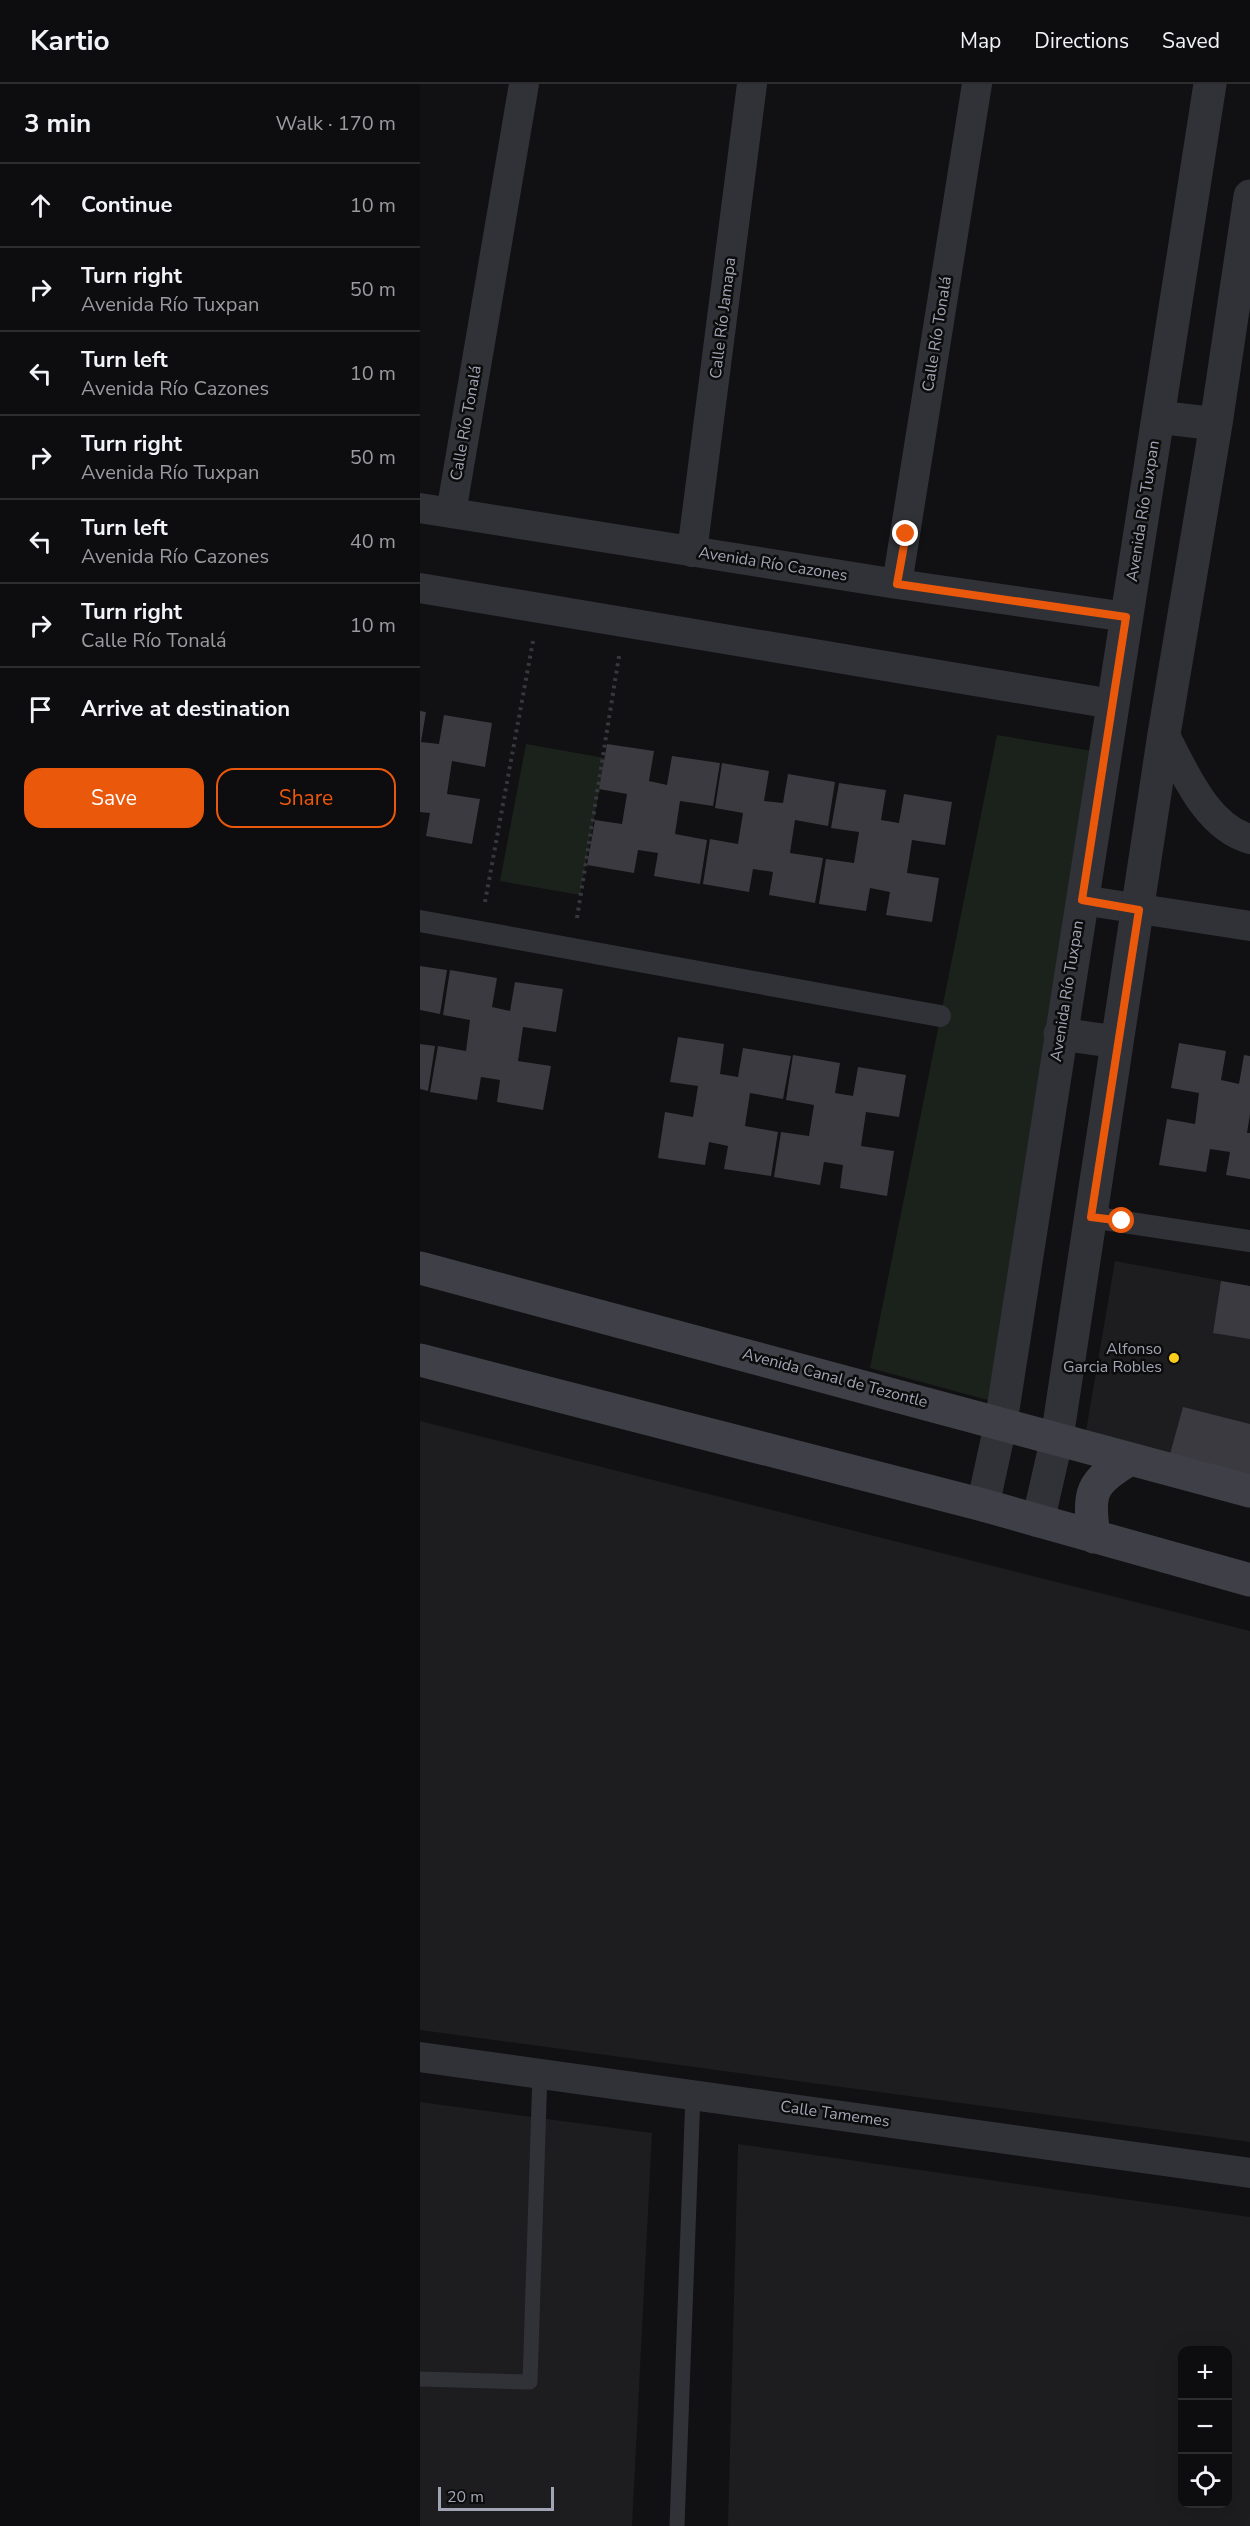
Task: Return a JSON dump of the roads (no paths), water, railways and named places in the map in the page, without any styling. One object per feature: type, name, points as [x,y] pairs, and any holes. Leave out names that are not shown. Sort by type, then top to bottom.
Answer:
[{"type":"main road","name":"Avenida Canal de Tezontle","points":[[420,1268],[1001,1422],[1250,1491]]},
{"type":"main road","points":[[420,1360],[982,1505],[1250,1581]]},
{"type":"main road","points":[[1094,1537],[1091,1512],[1094,1488],[1103,1475],[1130,1459]]},
{"type":"street","name":"Calle Río Tonalá","points":[[451,513],[524,84]]},
{"type":"street","name":"Calle Río Jamapa","points":[[692,552],[752,84]]},
{"type":"street","name":"Calle Río Tonalá","points":[[897,584],[977,84]]},
{"type":"street","name":"Avenida Río Tuxpan","points":[[982,1505],[1001,1422],[1210,84]]},
{"type":"street","points":[[1038,1521],[1057,1438],[1164,734],[1216,424],[1249,207]]},
{"type":"street","points":[[1158,417],[1216,424]]},
{"type":"street","name":"Avenida Río Cazones","points":[[420,508],[897,584],[1126,617]]},
{"type":"street","points":[[420,588],[1112,704]]},
{"type":"street","points":[[1164,734],[1205,806],[1238,836],[1250,839]]},
{"type":"street","points":[[1082,900],[1250,926]]},
{"type":"street","points":[[420,921],[940,1016]]},
{"type":"street","points":[[1060,1034],[1117,1042]]},
{"type":"street","points":[[1091,1217],[1250,1241]]},
{"type":"street","name":"Calle Tamemes","points":[[420,2057],[1250,2173]]},
{"type":"lane","points":[[420,2379],[530,2382],[540,2072]]},
{"type":"lane","points":[[677,2526],[693,2094]]},
{"type":"place","name":"Alfonso Garcia Robles","points":[[1174,1358]]}]
